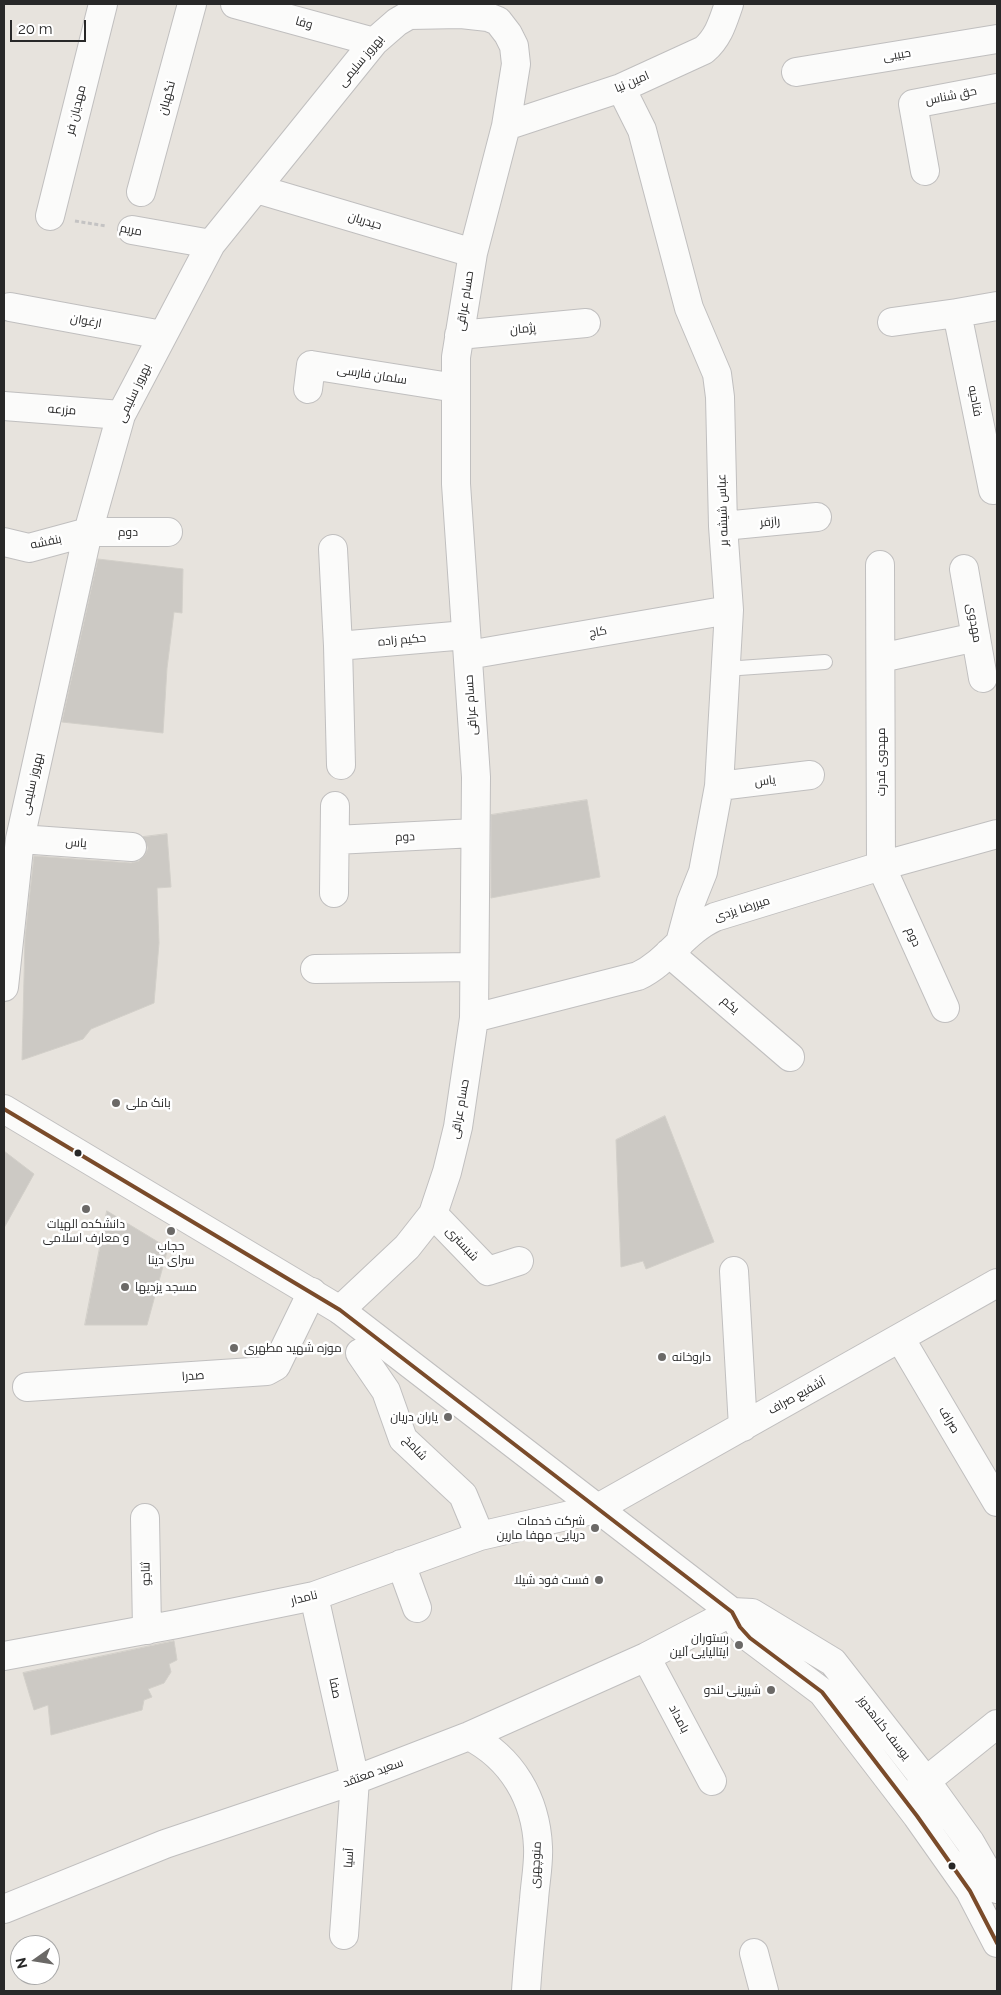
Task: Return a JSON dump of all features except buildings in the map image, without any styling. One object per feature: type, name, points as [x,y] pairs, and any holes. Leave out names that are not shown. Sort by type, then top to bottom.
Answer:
[{"type":"street","name":"مهدیان فر","points":[[50,216],[103,4]]},
{"type":"street","name":"نگهبان","points":[[142,192],[192,4]]},
{"type":"street","name":"وفا","points":[[234,4],[374,42]]},
{"type":"street","name":"امین نیا","points":[[506,126],[622,88],[704,50],[713,42],[720,31],[729,4]]},
{"type":"street","name":"بهروز سلیمی","points":[[4,987],[20,839],[88,532],[121,415],[211,244],[374,42],[402,18],[416,9],[488,17],[498,21],[514,46],[516,64]]},
{"type":"street","name":"حبیبی","points":[[796,72],[997,39]]},
{"type":"street","name":"حسام عراقی","points":[[340,1310],[407,1247],[433,1214],[447,1172],[458,1127],[474,1018],[476,777],[456,484],[456,357],[473,253],[506,126],[516,64]]},
{"type":"street","name":"عباس شیشه بر","points":[[622,88],[642,130],[689,308],[716,374],[720,397],[723,526],[729,610],[719,786],[703,872],[675,948]]},
{"type":"street","name":"حق شناس","points":[[925,171],[913,104],[997,88]]},
{"type":"street","name":"حیدریان","points":[[257,189],[473,253]]},
{"type":"street","name":"مریم","points":[[132,230],[211,244]]},
{"type":"street","points":[[892,322],[997,306]]},
{"type":"street","name":"ارغوان","points":[[10,307],[162,335]]},
{"type":"street","name":"فتاحیه","points":[[957,313],[993,490]]},
{"type":"street","name":"پژمان","points":[[460,336],[586,323]]},
{"type":"street","name":"سلمان فارسی","points":[[308,389],[311,366],[456,388]]},
{"type":"street","name":"مزرعه","points":[[4,406],[121,415]]},
{"type":"street","name":"رازفر","points":[[723,526],[817,517]]},
{"type":"street","name":"دوم","points":[[88,532],[168,532]]},
{"type":"street","name":"بنفشه","points":[[4,542],[29,548],[88,532]]},
{"type":"street","points":[[333,549],[341,765]]},
{"type":"street","name":"مهدوی قدرت","points":[[880,565],[881,866]]},
{"type":"street","name":"مهدوی","points":[[964,569],[983,678]]},
{"type":"street","name":"کاج","points":[[467,645],[729,610]]},
{"type":"street","points":[[881,658],[976,637]]},
{"type":"street","name":"حکیم زاده","points":[[338,646],[467,645]]},
{"type":"street","name":"یاس","points":[[719,786],[810,776]]},
{"type":"street","points":[[334,893],[335,806]]},
{"type":"street","name":"دوم","points":[[335,840],[476,833]]},
{"type":"street","name":"میررضا یزدی","points":[[474,1018],[638,976],[652,969],[694,929],[715,917],[881,866],[997,834]]},
{"type":"street","name":"یاس","points":[[20,839],[132,847]]},
{"type":"street","name":"دوم","points":[[881,866],[945,1008]]},
{"type":"street","name":"یکم","points":[[675,948],[790,1057]]},
{"type":"street","points":[[315,969],[474,967]]},
{"type":"street","name":"یوسف کلاهدوز","points":[[4,1109],[340,1310],[732,1612],[740,1627],[750,1638],[822,1692],[905,1803],[917,1816],[970,1892],[997,1943]]},
{"type":"street","name":"شبستری","points":[[433,1214],[488,1272],[519,1261]]},
{"type":"street","points":[[734,1271],[743,1427]]},
{"type":"street","name":"آشفیع صراف","points":[[596,1509],[997,1283]]},
{"type":"street","name":"صدرا","points":[[27,1387],[267,1371],[276,1366],[312,1292]]},
{"type":"street","name":"صراف","points":[[900,1338],[997,1502]]},
{"type":"street","name":"شامخ","points":[[360,1353],[386,1392],[403,1439],[463,1495],[480,1536]]},
{"type":"street","name":"نامدار","points":[[4,1656],[147,1630],[314,1596],[480,1536],[596,1509]]},
{"type":"street","name":"ثناجو","points":[[146,1518],[147,1630]]},
{"type":"street","points":[[401,1564],[418,1608]]},
{"type":"street","name":"صفا","points":[[314,1596],[355,1780]]},
{"type":"street","name":"یوسف کلاهدوز","points":[[732,1612],[752,1613],[833,1662],[926,1781],[970,1842],[997,1889]]},
{"type":"street","name":"سعید معتقد","points":[[4,1909],[164,1844],[355,1780],[470,1736],[646,1656],[732,1612]]},
{"type":"street","name":"بامداد","points":[[646,1656],[712,1781]]},
{"type":"street","points":[[905,1803],[926,1781],[997,1724]]},
{"type":"street","name":"منوچهری","points":[[470,1736],[496,1752],[515,1775],[529,1798],[536,1823],[539,1848],[526,1991]]},
{"type":"street","name":"آسیا","points":[[344,1935],[355,1780]]},
{"type":"street","points":[[754,1953],[764,1991]]},
{"type":"lane","points":[[725,669],[826,662]]},
{"type":"path","name":"مریم","points":[[50,216],[132,230]]},
{"type":"transit line","points":[[4,1109],[340,1310],[732,1612],[740,1627],[750,1638],[822,1692],[917,1816],[970,1891],[997,1943]]},
{"type":"place","name":"بانک ملی","points":[[116,1103]]},
{"type":"place","name":"دانشکده الهیات و معارف اسلامی","points":[[86,1209]]},
{"type":"place","name":"حجاب سرای دینا","points":[[171,1231]]},
{"type":"place","name":"مسجد یزدیها","points":[[125,1287]]},
{"type":"place","name":"موزه شهید مطهری","points":[[234,1348]]},
{"type":"place","name":"داروخانه","points":[[662,1357]]},
{"type":"place","name":"یاران دریان","points":[[448,1417]]},
{"type":"place","name":"شرکت خدمات دریایی مهفا مارین","points":[[595,1528]]},
{"type":"place","name":"فست فود شیلا","points":[[599,1580]]},
{"type":"place","name":"رستوران ایتالیایی آلین","points":[[739,1645]]},
{"type":"place","name":"شیرینی لندو","points":[[771,1690]]}]
